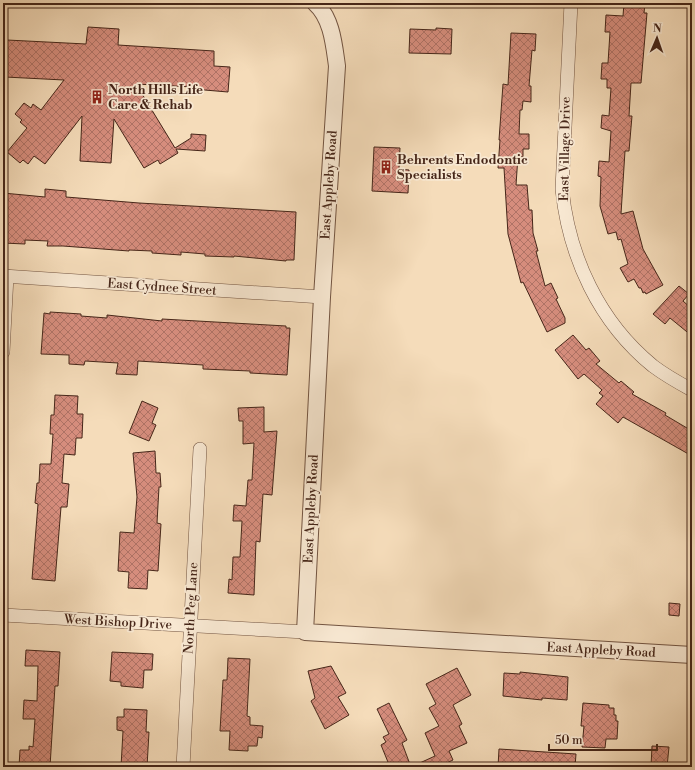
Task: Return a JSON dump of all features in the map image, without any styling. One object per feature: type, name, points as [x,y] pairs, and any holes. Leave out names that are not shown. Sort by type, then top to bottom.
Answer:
[{"type":"street","name":"East Appleby Road","points":[[317,3],[326,16],[330,27],[337,66],[322,298],[305,632],[692,655]]},
{"type":"street","name":"East Village Drive","points":[[571,3],[562,189],[570,236],[583,273],[592,292],[610,321],[632,347],[654,366],[692,390]]},
{"type":"street","name":"East Cydnee Street","points":[[5,276],[322,298]]},
{"type":"street","points":[[3,352],[5,276]]},
{"type":"street","name":"North Peg Lane","points":[[183,767],[200,450]]},
{"type":"street","name":"West Bishop Drive","points":[[3,615],[305,632]]},
{"type":"building","points":[[624,3],[645,3],[644,13],[647,13],[641,83],[631,83],[629,116],[632,116],[629,151],[625,151],[621,214],[633,211],[643,249],[663,285],[646,294],[645,292],[643,293],[641,288],[639,288],[634,279],[628,282],[620,268],[628,264],[621,239],[618,240],[616,232],[608,234],[600,206],[601,177],[598,176],[599,161],[609,162],[611,131],[601,128],[602,115],[609,116],[611,88],[607,88],[607,79],[601,79],[602,63],[608,63],[610,32],[605,32],[606,15],[623,16]]},
{"type":"building","name":"North Hills Life Care & Rehab","points":[[88,27],[119,29],[118,45],[214,51],[214,66],[230,67],[228,92],[193,89],[193,87],[136,84],[175,148],[191,138],[191,134],[206,135],[205,151],[176,149],[178,153],[160,164],[158,160],[144,168],[114,119],[111,163],[80,161],[82,116],[45,164],[34,156],[28,164],[23,160],[20,163],[7,152],[27,128],[20,122],[22,120],[15,114],[24,103],[31,108],[33,104],[41,110],[64,80],[5,77],[6,65],[3,65],[3,42],[7,42],[7,40],[86,44]]},
{"type":"building","points":[[436,28],[452,29],[451,54],[409,53],[410,29],[436,30]]},
{"type":"building","points":[[511,33],[536,34],[535,51],[532,50],[529,86],[531,86],[531,102],[523,101],[522,110],[520,110],[519,134],[529,134],[529,149],[523,149],[523,157],[518,156],[516,185],[527,185],[529,210],[532,210],[533,233],[538,251],[536,251],[545,286],[551,283],[558,298],[556,299],[565,318],[565,323],[547,332],[523,282],[521,283],[508,234],[504,168],[498,168],[503,84],[508,85]]},
{"type":"building","name":"Behrents Endodontic Specialists","points":[[374,147],[400,148],[399,169],[409,170],[408,193],[372,191]]},
{"type":"building","points":[[45,189],[66,191],[66,197],[139,203],[296,212],[294,260],[286,261],[234,256],[205,256],[205,254],[181,252],[181,255],[152,253],[152,251],[47,246],[48,241],[25,240],[25,244],[3,243],[3,193],[45,197]]},
{"type":"building","points":[[679,286],[689,294],[683,301],[692,309],[692,336],[670,318],[665,324],[653,314]]},
{"type":"building","points":[[50,312],[81,314],[81,316],[107,318],[107,315],[162,321],[162,319],[286,326],[286,328],[290,328],[287,375],[250,373],[250,371],[203,369],[203,365],[138,361],[137,375],[116,374],[118,363],[85,361],[84,365],[69,364],[69,355],[41,354],[44,313],[50,314]]},
{"type":"building","points":[[573,335],[586,350],[589,348],[600,361],[596,364],[619,383],[621,381],[634,392],[632,394],[666,413],[665,415],[692,431],[692,456],[623,417],[618,423],[596,404],[603,396],[599,393],[602,390],[584,374],[578,379],[555,350]]},
{"type":"building","points":[[55,395],[78,396],[77,414],[83,414],[82,438],[76,438],[75,455],[64,454],[62,483],[69,484],[67,507],[61,507],[55,581],[32,579],[38,504],[35,503],[37,483],[39,483],[40,464],[51,464],[53,434],[50,434],[51,415],[54,415]]},
{"type":"building","points":[[142,401],[158,408],[152,423],[156,425],[149,441],[129,433]]},
{"type":"building","points":[[264,407],[264,432],[277,431],[272,495],[263,494],[260,542],[256,541],[254,595],[228,593],[229,579],[232,580],[233,557],[240,557],[242,521],[233,521],[234,505],[246,506],[248,480],[252,480],[254,443],[243,444],[243,421],[239,421],[238,408]]},
{"type":"building","points":[[155,451],[156,473],[160,473],[161,487],[159,487],[157,523],[161,524],[158,571],[148,570],[147,589],[128,588],[129,572],[118,571],[120,532],[134,533],[137,497],[133,453]]},
{"type":"building","points":[[669,603],[680,604],[679,616],[669,615]]},
{"type":"building","points":[[26,650],[60,652],[58,686],[55,686],[50,767],[19,767],[20,750],[29,750],[29,746],[33,747],[35,719],[23,719],[24,700],[37,701],[38,666],[25,666]]},
{"type":"building","points":[[112,652],[153,654],[152,670],[144,670],[143,688],[121,686],[121,682],[110,681]]},
{"type":"building","points":[[228,658],[250,659],[247,716],[250,717],[250,725],[263,726],[262,738],[258,737],[257,746],[248,746],[248,751],[229,750],[230,731],[220,731],[223,680],[227,680]]},
{"type":"building","points":[[331,666],[346,693],[338,697],[349,715],[325,729],[311,701],[315,698],[308,671]]},
{"type":"building","points":[[457,668],[471,695],[453,705],[462,724],[459,726],[467,743],[449,751],[453,760],[438,767],[411,767],[435,756],[425,733],[439,726],[429,708],[436,704],[426,684]]},
{"type":"building","points":[[520,672],[568,677],[567,700],[542,698],[542,700],[503,696],[504,673],[520,674]]},
{"type":"building","points":[[389,703],[407,740],[402,743],[411,767],[390,767],[381,745],[386,742],[383,737],[389,734],[377,709]]},
{"type":"building","points":[[583,703],[609,705],[609,708],[614,708],[614,715],[616,715],[616,721],[618,721],[617,739],[606,739],[605,748],[582,747],[584,726],[581,726]]},
{"type":"building","points":[[124,709],[147,710],[146,732],[149,732],[147,767],[121,767],[123,731],[117,730],[117,717],[124,717]]},
{"type":"building","points":[[652,746],[669,747],[667,767],[651,767]]},
{"type":"building","points":[[499,749],[576,754],[575,767],[498,767]]},
{"type":"place","name":"North Hills Life Care & Rehab","points":[[97,97]]},
{"type":"place","name":"Behrents Endodontic Specialists","points":[[386,167]]}]
